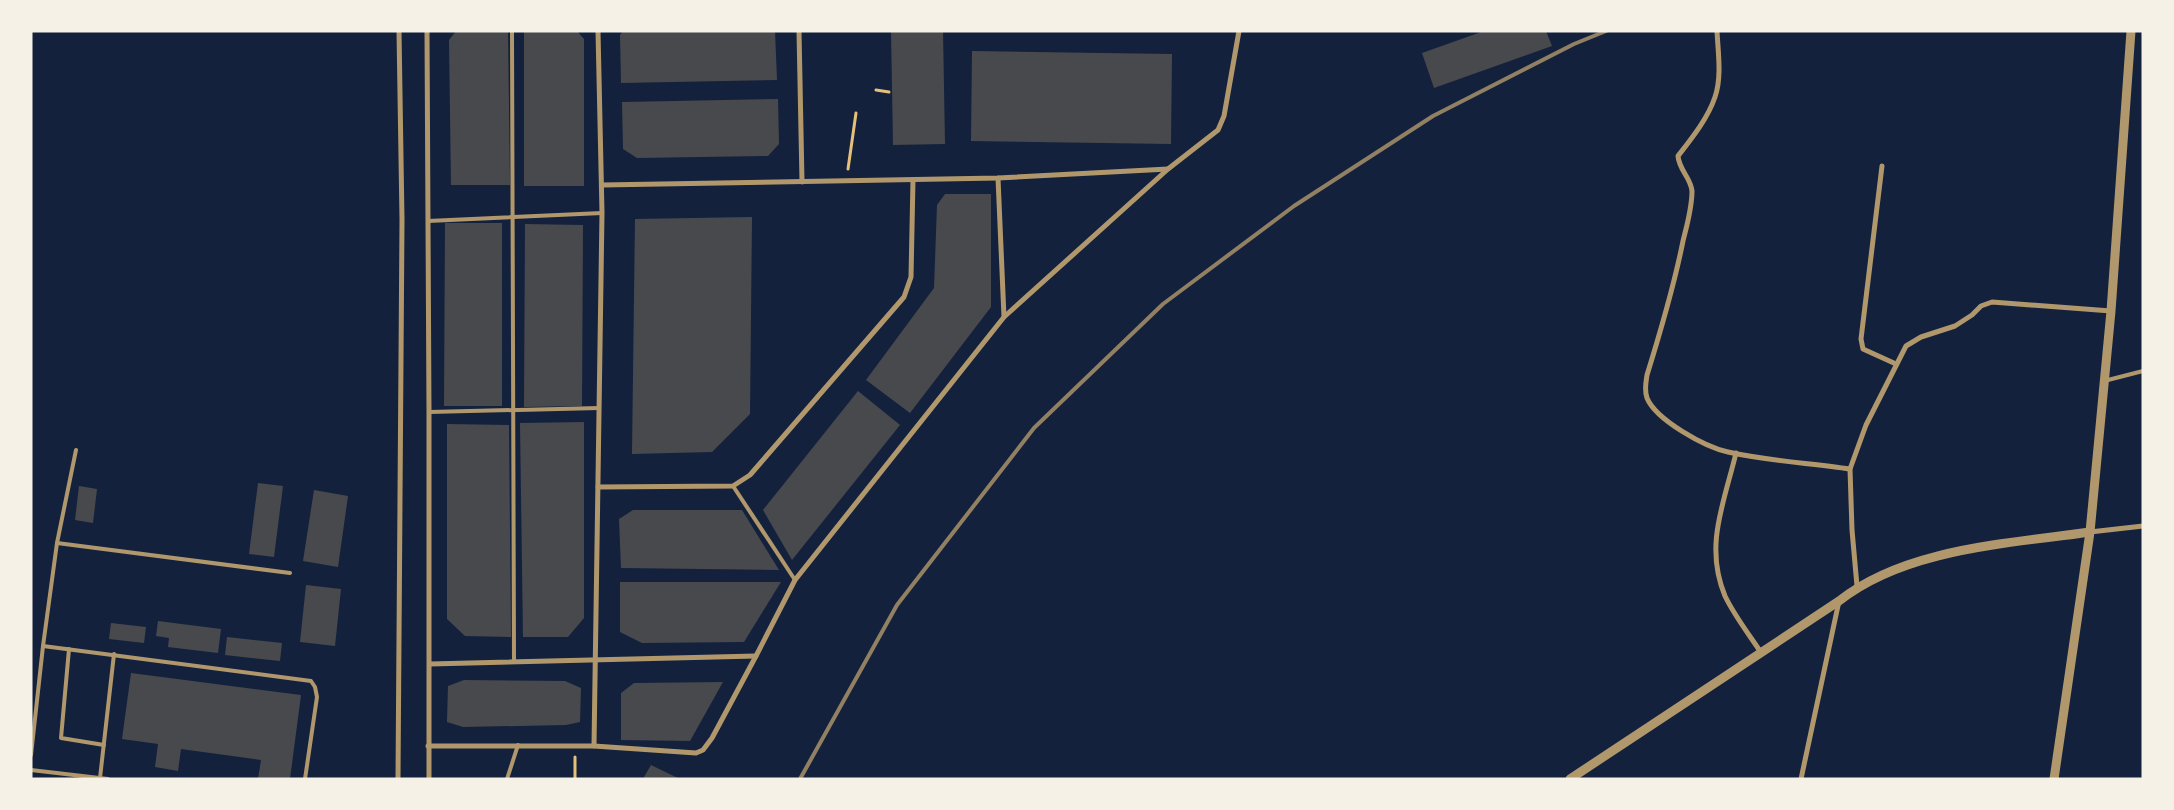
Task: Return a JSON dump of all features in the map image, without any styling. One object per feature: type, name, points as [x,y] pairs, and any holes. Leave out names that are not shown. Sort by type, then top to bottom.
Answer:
[{"type":"street","points":[[398,779],[402,220],[399,31]]},
{"type":"street","points":[[427,31],[430,412],[429,779]]},
{"type":"street","points":[[594,746],[602,213],[598,31]]},
{"type":"street","points":[[799,31],[802,182]]},
{"type":"street","points":[[428,746],[594,746],[696,753],[700,751],[712,738],[794,580],[1004,317],[1168,169],[1218,130],[1224,116],[1239,31]]},
{"type":"street","points":[[1717,31],[1719,70],[1716,96],[1708,114],[1678,156],[1678,162],[1692,189],[1691,205],[1676,274],[1646,375],[1648,399],[1663,420],[1712,447],[1736,453],[1850,469]]},
{"type":"street","points":[[2054,779],[2090,532],[2111,310],[2130,31]]},
{"type":"street","points":[[1882,166],[1861,339],[1863,349],[1896,364]]},
{"type":"street","points":[[602,185],[998,178],[1168,169]]},
{"type":"street","points":[[998,178],[1004,317]]},
{"type":"street","points":[[598,487],[733,486],[750,475],[904,297],[911,277],[913,180]]},
{"type":"street","points":[[1857,586],[1852,530],[1850,469],[1866,426],[1906,346],[1913,341],[1955,326],[1986,303],[2111,310]]},
{"type":"street","points":[[1736,453],[1717,532],[1716,569],[1726,598],[1760,651]]},
{"type":"street","points":[[1570,779],[1760,651],[1838,601],[1857,586],[1938,555],[2143,526]]},
{"type":"street","points":[[1800,779],[1838,601]]},
{"type":"street","points":[[430,664],[756,656]]},
{"type":"lane","points":[[512,31],[515,410],[514,662]]},
{"type":"lane","points":[[428,221],[602,213]]},
{"type":"lane","points":[[2104,381],[2143,371]]},
{"type":"lane","points":[[430,412],[599,408]]},
{"type":"lane","points":[[31,755],[57,543],[76,450]]},
{"type":"lane","points":[[733,486],[794,580]]},
{"type":"lane","points":[[57,543],[290,573]]},
{"type":"lane","points":[[43,646],[311,681],[315,687],[317,697],[306,779]]},
{"type":"lane","points":[[69,649],[61,738],[104,745]]},
{"type":"lane","points":[[100,778],[114,654]]},
{"type":"lane","points":[[506,779],[518,745]]},
{"type":"lane","points":[[31,770],[108,779]]},
{"type":"path","points":[[876,90],[889,92]]},
{"type":"path","points":[[846,181],[856,113]]},
{"type":"path","points":[[575,746],[575,779]]},
{"type":"building","points":[[456,31],[508,31],[510,185],[451,185],[449,40]]},
{"type":"building","points":[[524,31],[577,31],[584,39],[584,186],[524,186]]},
{"type":"building","points":[[623,31],[775,31],[777,80],[621,83],[620,35]]},
{"type":"building","points":[[891,31],[943,31],[945,144],[893,145]]},
{"type":"building","points":[[1484,31],[1546,31],[1552,46],[1434,88],[1422,53]]},
{"type":"building","points":[[972,51],[1172,54],[1171,144],[971,141]]},
{"type":"building","points":[[778,99],[779,144],[768,156],[637,158],[623,149],[622,102]]},
{"type":"building","points":[[945,194],[991,194],[991,307],[910,413],[866,380],[934,288],[937,205]]},
{"type":"building","points":[[752,217],[750,414],[712,452],[632,454],[635,219]]},
{"type":"building","points":[[445,223],[502,223],[502,406],[444,406]]},
{"type":"building","points":[[525,224],[583,225],[582,406],[524,407]]},
{"type":"building","points":[[858,391],[900,425],[792,560],[763,510]]},
{"type":"building","points":[[584,422],[584,618],[568,637],[523,637],[520,423]]},
{"type":"building","points":[[447,424],[509,425],[511,637],[465,636],[447,619]]},
{"type":"building","points":[[258,483],[283,486],[274,557],[249,554]]},
{"type":"building","points":[[79,486],[97,489],[93,523],[75,520]]},
{"type":"building","points":[[314,490],[348,496],[338,567],[303,561]]},
{"type":"building","points":[[633,510],[742,510],[779,570],[621,568],[619,519]]},
{"type":"building","points":[[620,582],[781,582],[744,642],[642,643],[620,632]]},
{"type":"building","points":[[306,585],[341,589],[335,646],[300,642]]},
{"type":"building","points":[[158,621],[221,629],[218,653],[168,647],[169,638],[156,636]]},
{"type":"building","points":[[111,623],[146,627],[144,643],[109,639]]},
{"type":"building","points":[[227,637],[282,643],[280,661],[225,655]]},
{"type":"building","points":[[131,673],[301,695],[290,779],[258,779],[261,760],[181,749],[178,771],[155,767],[158,744],[122,739]]},
{"type":"building","points":[[464,680],[565,681],[581,688],[580,722],[566,725],[463,727],[447,722],[448,686]]},
{"type":"building","points":[[723,682],[690,741],[621,740],[621,693],[634,683]]},
{"type":"building","points":[[651,765],[680,779],[643,779]]},
{"type":"railway","points":[[800,779],[897,605],[1034,428],[1163,304],[1294,206],[1433,116],[1574,44],[1606,31]]}]
